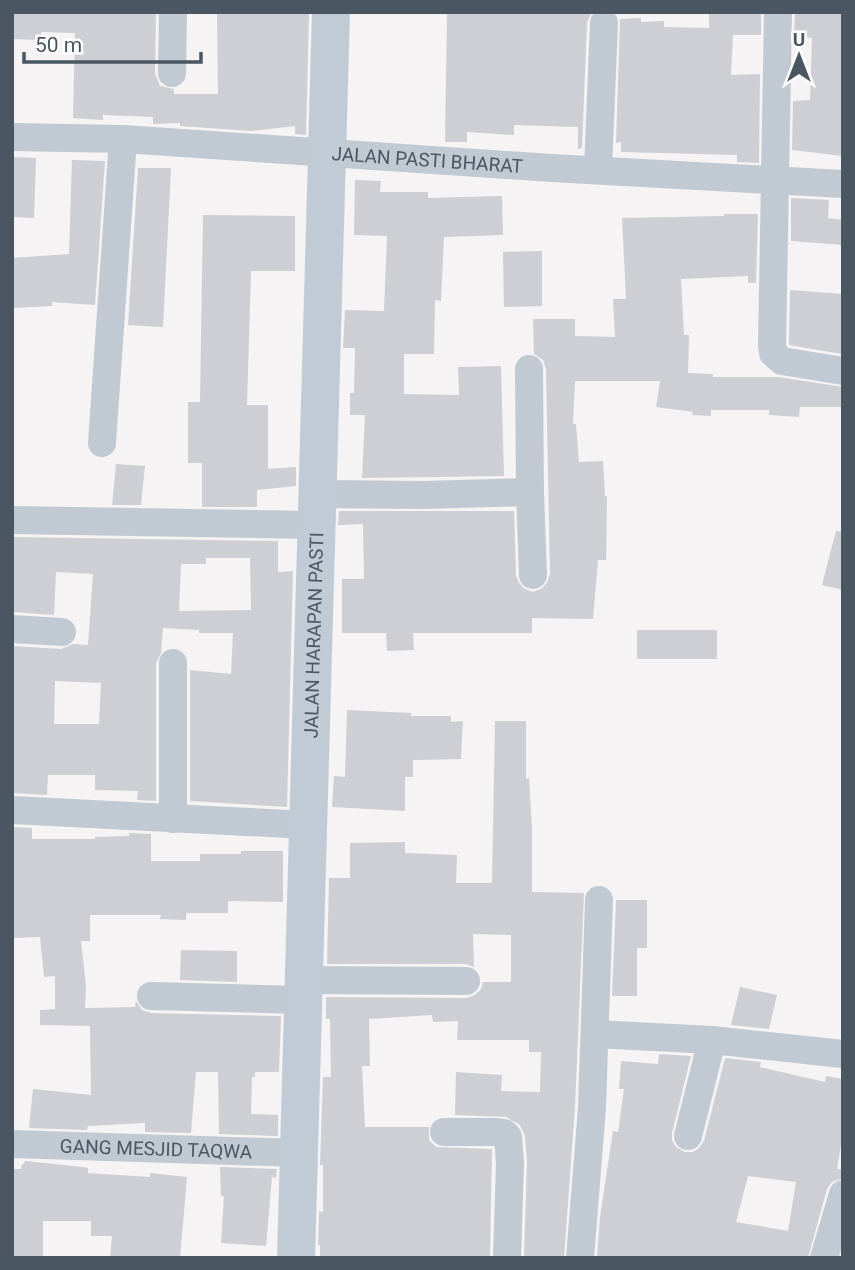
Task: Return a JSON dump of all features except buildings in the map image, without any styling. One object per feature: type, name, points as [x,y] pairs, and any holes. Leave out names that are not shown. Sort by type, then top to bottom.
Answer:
[{"type":"street","points":[[172,73],[173,12]]},
{"type":"street","name":"JALAN HARAPAN PASTI","points":[[296,1258],[331,12]]},
{"type":"street","points":[[778,12],[773,353],[782,361],[843,371]]},
{"type":"street","points":[[598,170],[604,23]]},
{"type":"street","name":"JALAN PASTI BHARAT","points":[[12,137],[123,139],[327,154],[843,184]]},
{"type":"street","points":[[102,443],[123,139]]},
{"type":"street","points":[[530,369],[533,575]]},
{"type":"street","points":[[12,520],[317,510],[424,495],[530,492]]},
{"type":"street","points":[[12,629],[62,632]]},
{"type":"street","points":[[173,663],[173,820]]},
{"type":"street","points":[[12,810],[308,825]]},
{"type":"street","points":[[580,1258],[592,1108],[599,900]]},
{"type":"street","points":[[151,996],[466,981]]},
{"type":"street","points":[[595,1034],[712,1040],[843,1054]]},
{"type":"street","points":[[688,1136],[712,1040]]},
{"type":"street","points":[[444,1132],[496,1132],[504,1133],[508,1137],[508,1258]]},
{"type":"street","name":"GANG MESJID TAQWA","points":[[12,1144],[299,1153]]},
{"type":"street","points":[[824,1258],[843,1194]]}]
